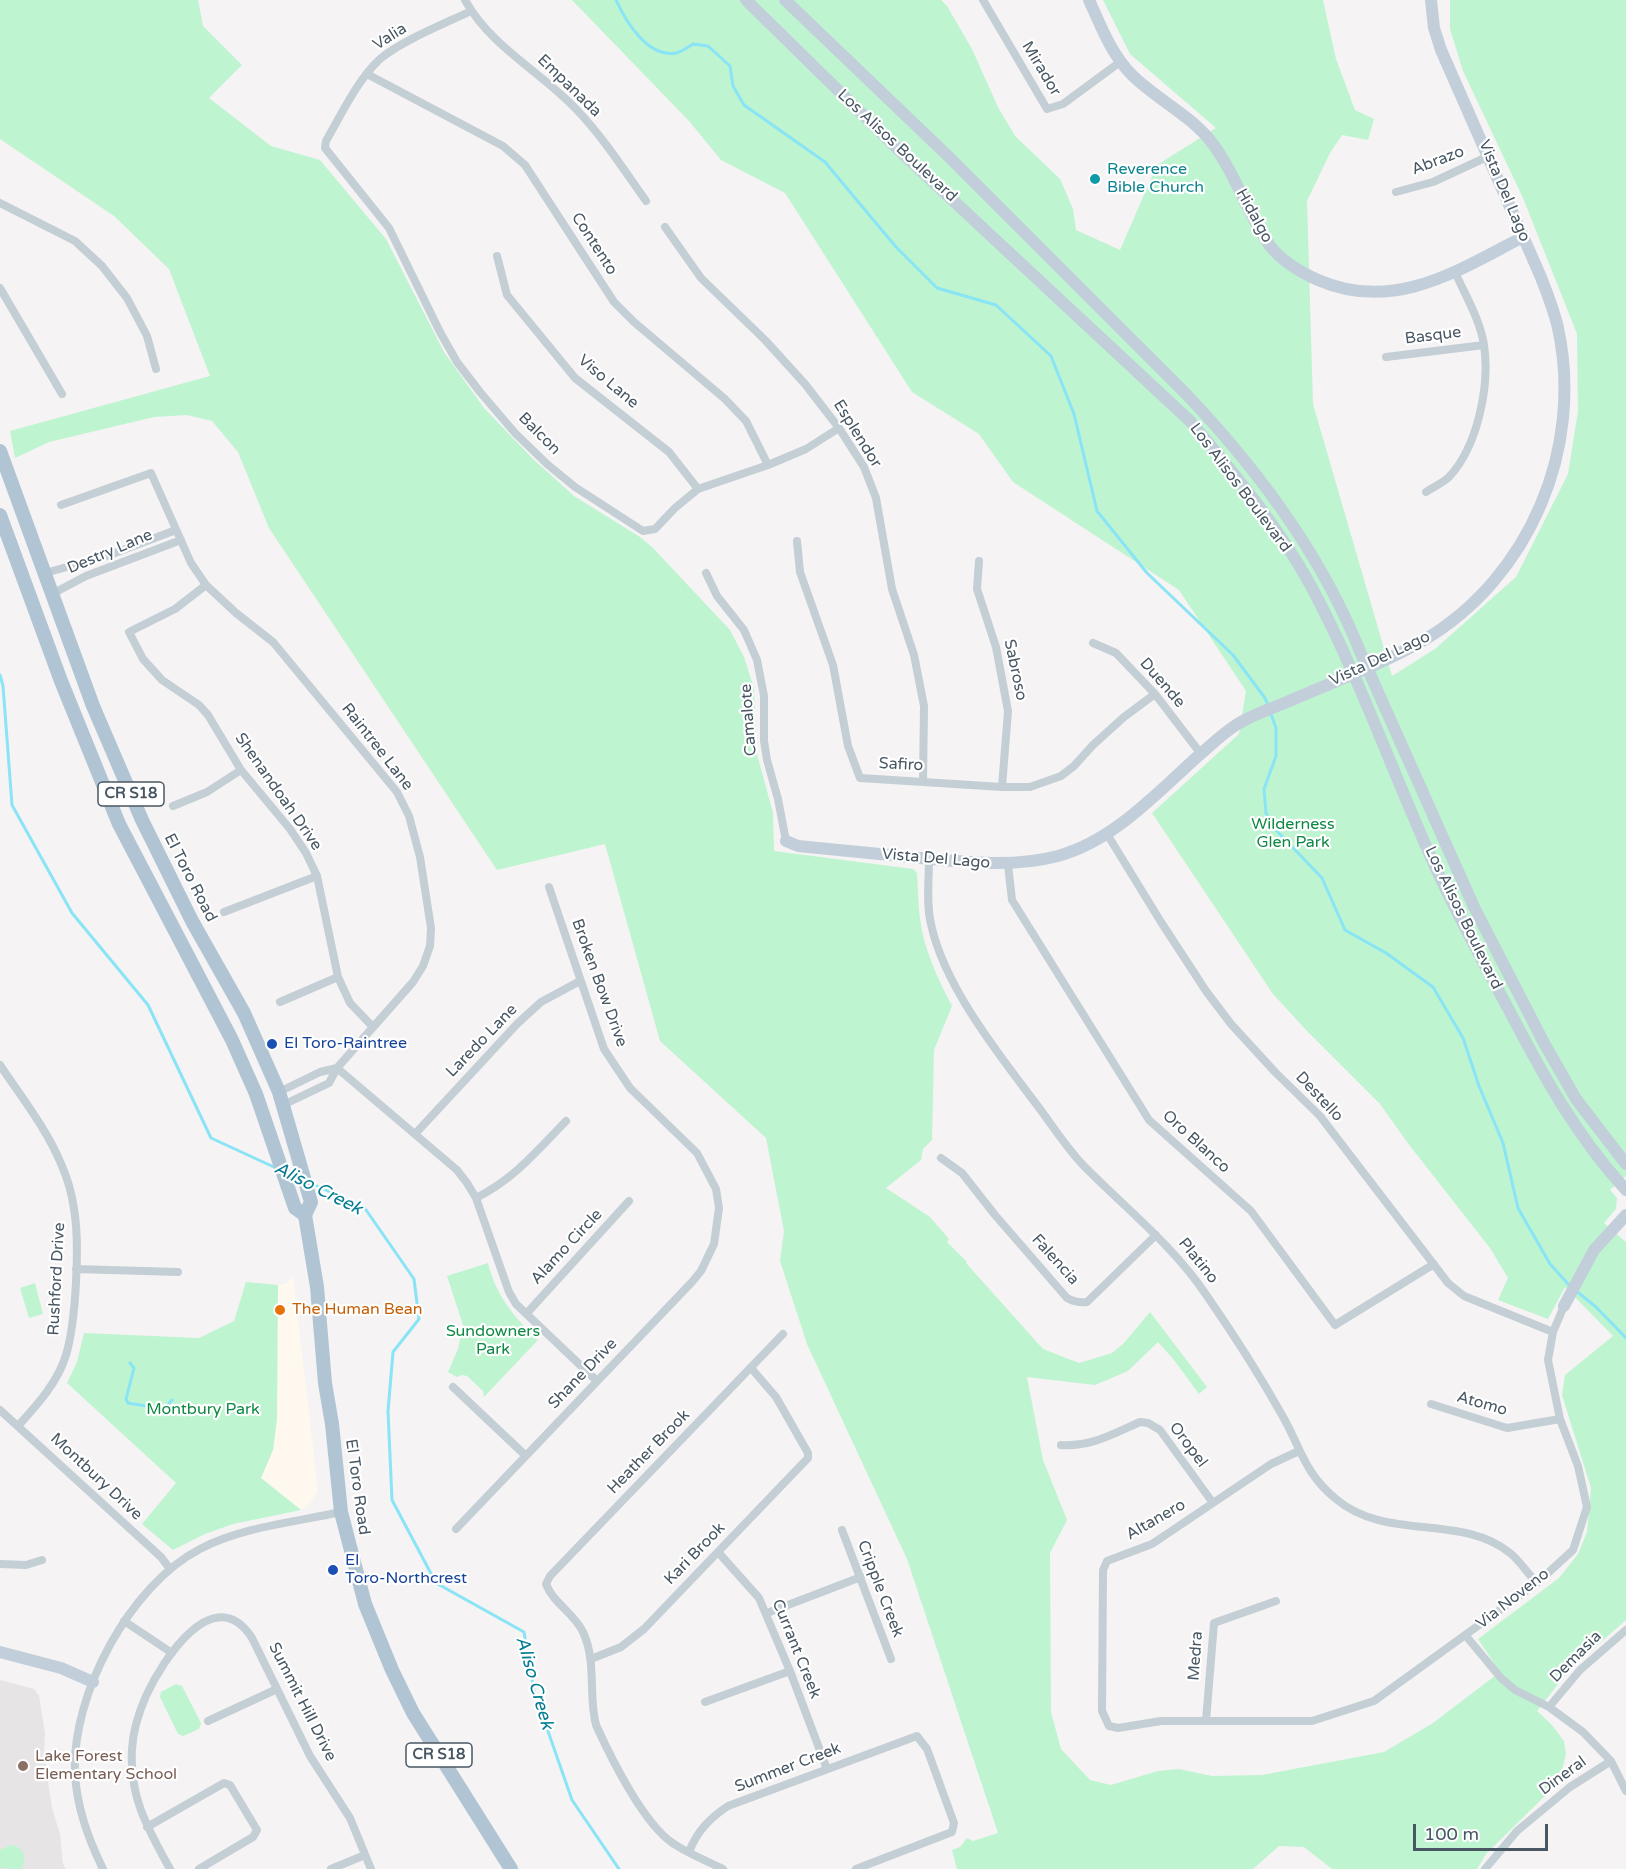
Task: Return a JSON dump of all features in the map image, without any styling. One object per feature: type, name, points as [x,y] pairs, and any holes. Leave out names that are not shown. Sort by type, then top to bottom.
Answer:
[{"type":"main road","name":"Los Alisos Boulevard","points":[[746,0],[900,151],[1191,422],[1270,522],[1310,585],[1352,674],[1439,875],[1540,1071],[1588,1143],[1626,1190]]},
{"type":"main road","name":"Los Alisos Boulevard","points":[[785,0],[949,157],[1213,423],[1274,498],[1311,554],[1347,620],[1474,907],[1544,1043],[1576,1099],[1626,1164]]},
{"type":"main road","name":"Hidalgo","points":[[1089,0],[1120,62],[1144,86],[1186,117],[1208,138],[1226,163],[1256,223],[1271,246],[1278,255],[1298,270],[1328,284],[1350,290],[1374,292],[1417,287],[1455,272],[1523,237]]},
{"type":"main road","name":"Vista Del Lago","points":[[786,841],[798,846],[1008,865],[1059,856],[1083,847],[1107,834],[1133,814],[1235,726],[1425,640],[1471,605],[1488,588],[1516,552],[1548,488],[1563,425],[1562,352],[1551,304],[1489,156],[1441,50],[1434,28],[1431,0]]},
{"type":"main road","name":"El Toro Road","points":[[0,451],[93,706],[142,820],[192,921],[244,1013],[281,1098],[298,1152],[308,1209],[325,1383],[332,1424],[341,1512],[365,1604],[392,1670],[413,1713],[512,1869]]},
{"type":"main road","name":"El Toro Road","points":[[0,515],[61,681],[119,824],[232,1040],[256,1094],[295,1208],[308,1209]]},
{"type":"main road","name":"Via Noveno","points":[[1564,1306],[1594,1250],[1626,1215]]},
{"type":"main road","points":[[0,1652],[33,1659],[93,1682]]},
{"type":"street","name":"Empanada","points":[[465,0],[492,37],[576,109],[646,201]]},
{"type":"street","name":"Mirador","points":[[983,0],[1047,109],[1063,104],[1120,62]]},
{"type":"street","name":"Valia","points":[[326,141],[367,74],[381,59],[400,46],[471,11]]},
{"type":"street","name":"Contento","points":[[367,74],[503,146],[525,165],[614,302],[634,322],[725,399],[746,421],[768,465]]},
{"type":"street","name":"Balcon","points":[[326,141],[325,148],[389,228],[457,362],[515,433],[547,464],[575,487],[643,531],[655,529],[698,489],[768,465],[806,449],[839,428]]},
{"type":"street","name":"Abrazo","points":[[1396,192],[1432,182],[1489,156]]},
{"type":"street","points":[[0,203],[75,241],[102,266],[127,298],[147,336],[156,369]]},
{"type":"street","name":"Esplendor","points":[[665,227],[701,278],[788,364],[839,428],[864,467],[876,498],[892,589],[914,655],[924,706],[923,782]]},
{"type":"street","name":"Viso Lane","points":[[496,256],[507,295],[575,378],[669,452],[698,489]]},
{"type":"street","points":[[1426,492],[1448,478],[1458,465],[1472,437],[1483,401],[1484,345],[1478,323],[1455,272]]},
{"type":"street","points":[[0,288],[62,394]]},
{"type":"street","name":"Basque","points":[[1386,357],[1484,345]]},
{"type":"street","name":"Raintree Lane","points":[[61,505],[151,472],[191,563],[206,585],[236,613],[273,642],[397,792],[409,816],[420,857],[431,928],[430,946],[423,966],[414,982],[337,1068],[329,1083],[316,1090],[281,1098]]},
{"type":"street","name":"Destry Lane","points":[[45,573],[92,561],[176,530]]},
{"type":"street","name":"Destry Lane","points":[[52,594],[95,573],[181,540]]},
{"type":"street","name":"Safiro","points":[[797,541],[800,572],[832,664],[848,746],[860,778],[1030,787],[1061,776],[1124,717],[1155,694]]},
{"type":"street","points":[[142,543],[145,553]]},
{"type":"street","points":[[92,561],[95,573]]},
{"type":"street","name":"Sabroso","points":[[979,561],[977,589],[996,647],[1008,711],[1002,787]]},
{"type":"street","name":"Camalote","points":[[706,573],[717,596],[744,630],[758,660],[764,696],[764,741],[786,841]]},
{"type":"street","name":"Shenandoah Drive","points":[[206,585],[175,609],[129,632],[143,659],[162,680],[199,705],[208,715],[241,770],[290,829],[306,853],[317,876],[338,977],[350,1003],[373,1027]]},
{"type":"street","name":"Duende","points":[[1093,643],[1116,654],[1155,694],[1201,754]]},
{"type":"street","points":[[173,806],[207,792],[241,770]]},
{"type":"street","name":"Destello","points":[[1107,834],[1168,932],[1232,1024],[1275,1072],[1320,1116],[1448,1283],[1464,1296],[1553,1332]]},
{"type":"street","name":"Platino","points":[[929,859],[930,922],[940,956],[956,987],[1010,1069],[1082,1163],[1156,1235],[1206,1294],[1259,1374],[1284,1419],[1306,1467],[1320,1485],[1338,1501],[1371,1519],[1390,1524],[1451,1530],[1492,1542],[1511,1554],[1537,1583]]},
{"type":"street","name":"Oro Blanco","points":[[1008,865],[1012,900],[1149,1120],[1251,1211],[1335,1325],[1434,1264]]},
{"type":"street","points":[[224,912],[317,876]]},
{"type":"street","name":"Broken Bow Drive","points":[[549,887],[604,1049],[630,1088],[698,1153],[716,1189],[719,1208],[717,1231]]},
{"type":"street","points":[[280,1002],[338,977]]},
{"type":"street","name":"Laredo Lane","points":[[415,1134],[517,1024],[541,1002],[580,981]]},
{"type":"street","name":"Rushford Drive","points":[[0,1065],[52,1143],[70,1188],[75,1212],[73,1314],[66,1355],[59,1372],[41,1401],[18,1426]]},
{"type":"street","points":[[337,1068],[457,1170],[476,1198],[509,1292],[516,1304],[597,1381]]},
{"type":"street","name":"Raintree Lane","points":[[281,1098],[320,1072],[337,1068]]},
{"type":"street","points":[[310,1078],[316,1090]]},
{"type":"street","points":[[476,1198],[518,1172],[566,1121]]},
{"type":"street","name":"Falencia","points":[[940,1158],[962,1173],[1067,1298],[1074,1301],[1087,1302],[1156,1235]]},
{"type":"street","name":"Alamo Circle","points":[[527,1312],[629,1202]]},
{"type":"street","name":"Shane Drive","points":[[456,1528],[692,1282],[710,1255],[717,1231]]},
{"type":"street","points":[[75,1269],[178,1272]]},
{"type":"street","name":"Via Noveno","points":[[1109,1726],[1118,1728],[1161,1721],[1312,1721],[1374,1701],[1537,1583],[1572,1550],[1587,1507],[1578,1466],[1560,1419],[1548,1360],[1553,1332],[1564,1306]]},
{"type":"street","name":"Heather Brook","points":[[591,1659],[583,1632],[573,1617],[550,1594],[546,1584],[550,1576],[783,1334]]},
{"type":"street","name":"Kari Brook","points":[[591,1659],[621,1647],[634,1638],[805,1462],[808,1453],[776,1397],[751,1368]]},
{"type":"street","points":[[453,1387],[525,1455]]},
{"type":"street","name":"Atomo","points":[[1431,1404],[1507,1428],[1560,1419]]},
{"type":"street","name":"Montbury Drive","points":[[0,1410],[152,1549],[170,1569]]},
{"type":"street","name":"Oropel","points":[[1061,1445],[1077,1446],[1094,1443],[1140,1422],[1148,1423],[1160,1430],[1213,1503]]},
{"type":"street","name":"Altanero","points":[[1109,1726],[1102,1711],[1103,1570],[1107,1561],[1152,1544],[1271,1464],[1299,1451]]},
{"type":"street","points":[[103,1869],[81,1816],[75,1773],[78,1732],[93,1682],[124,1621],[146,1591],[170,1569],[199,1549],[247,1532],[341,1512]]},
{"type":"street","name":"Cripple Creek","points":[[842,1530],[891,1659]]},
{"type":"street","name":"Currant Creek","points":[[718,1552],[750,1586],[767,1613],[827,1769]]},
{"type":"street","points":[[0,1564],[26,1565],[42,1560]]},
{"type":"street","points":[[767,1613],[861,1577]]},
{"type":"street","name":"Medra","points":[[1206,1721],[1214,1623],[1276,1601]]},
{"type":"street","name":"Summit Hill Drive","points":[[170,1869],[138,1805],[133,1781],[133,1737],[146,1697],[172,1653],[189,1632],[202,1622],[222,1618],[232,1620],[248,1632],[310,1756],[344,1807],[371,1869]]},
{"type":"street","points":[[124,1621],[172,1653]]},
{"type":"street","name":"Demasia","points":[[1549,1707],[1580,1670],[1626,1630]]},
{"type":"street","points":[[1466,1636],[1501,1678],[1515,1690],[1549,1707],[1583,1732],[1611,1761],[1626,1791]]},
{"type":"street","points":[[591,1659],[592,1710],[602,1739],[644,1814],[668,1839],[723,1869]]},
{"type":"street","points":[[705,1702],[790,1671]]},
{"type":"street","points":[[208,1721],[277,1689]]},
{"type":"street","name":"Summer Creek","points":[[689,1852],[694,1838],[702,1828],[713,1816],[728,1806],[917,1736],[927,1749],[954,1822],[952,1832],[856,1869]]},
{"type":"street","name":"Dineral","points":[[1485,1869],[1516,1831],[1570,1787],[1611,1761]]},
{"type":"street","points":[[147,1827],[224,1783],[230,1785],[257,1830],[253,1837],[199,1869]]},
{"type":"street","points":[[331,1869],[365,1855]]},
{"type":"shaded area","points":[[293,1276],[318,1491],[307,1507],[301,1510],[261,1478],[273,1450],[277,1419],[278,1285],[286,1284]]},
{"type":"shaded area","name":"Lake Forest Elementary School","points":[[0,1680],[34,1689],[39,1696],[52,1808],[60,1834],[63,1864],[66,1869],[0,1869]]},
{"type":"green space","name":"Wilderness Glen Park","points":[[0,0],[198,0],[203,26],[242,65],[209,98],[271,146],[320,160],[386,239],[444,352],[484,408],[532,458],[574,496],[640,537],[653,548],[730,630],[744,657],[754,688],[757,754],[773,813],[774,851],[913,869],[917,873],[922,931],[928,953],[952,1006],[934,1050],[932,1140],[923,1149],[921,1160],[886,1188],[930,1217],[949,1239],[947,1242],[1043,1349],[1079,1363],[1112,1353],[1123,1344],[1150,1312],[1207,1387],[1199,1394],[1158,1342],[1128,1371],[1095,1385],[1027,1377],[1043,1460],[1067,1520],[1050,1553],[1051,1712],[1061,1749],[1090,1780],[1111,1785],[1158,1771],[1179,1769],[1212,1776],[1262,1775],[1384,1752],[1433,1723],[1500,1672],[1478,1639],[1559,1578],[1578,1554],[1587,1532],[1591,1488],[1562,1395],[1565,1375],[1613,1336],[1565,1287],[1548,1319],[1498,1300],[1508,1278],[1490,1248],[1380,1104],[1273,994],[1152,813],[1239,734],[1246,691],[1179,590],[1013,482],[979,434],[912,392],[785,193],[721,160],[689,121],[572,0],[941,0],[947,6],[972,49],[998,107],[1015,136],[1060,179],[1073,209],[1076,230],[1120,250],[1157,165],[1216,128],[1130,54],[1103,0],[1323,0],[1336,59],[1355,110],[1374,119],[1368,140],[1342,135],[1330,153],[1307,201],[1313,404],[1392,676],[1435,649],[1516,577],[1568,474],[1578,411],[1577,334],[1523,198],[1463,71],[1450,29],[1450,0],[1626,0],[1626,1176],[1610,1190],[1617,1198],[1616,1209],[1604,1223],[1626,1242],[1626,1620],[1569,1670],[1537,1711],[1564,1741],[1566,1754],[1559,1782],[1486,1854],[1477,1869],[1332,1869],[1304,1847],[1279,1846],[1253,1869],[957,1869],[952,1850],[960,1847],[967,1838],[973,1841],[998,1833],[907,1559],[807,1344],[780,1261],[784,1231],[766,1138],[660,1041],[605,844],[497,870],[269,528],[238,452],[212,421],[187,415],[154,417],[49,442],[15,458],[10,431],[210,376],[169,269],[114,216],[0,139]]},
{"type":"green space","name":"Sundowners Park","points":[[488,1263],[501,1296],[521,1323],[538,1340],[484,1397],[483,1391],[467,1376],[457,1377],[448,1372],[458,1349],[463,1325],[447,1276]]},
{"type":"green space","name":"Montbury Park","points":[[246,1282],[278,1285],[277,1419],[273,1450],[261,1478],[301,1510],[233,1524],[205,1534],[173,1550],[142,1524],[176,1483],[67,1383],[77,1362],[84,1333],[199,1338],[234,1321]]},
{"type":"green space","points":[[35,1283],[43,1314],[29,1318],[20,1288]]},
{"type":"green space","points":[[176,1684],[182,1686],[201,1723],[199,1729],[183,1736],[178,1734],[160,1697],[161,1692]]},
{"type":"green space","points":[[11,1845],[19,1848],[24,1854],[21,1869],[0,1868],[0,1850]]},
{"type":"waterway","points":[[616,0],[639,37],[656,50],[676,53],[693,44],[708,46],[730,66],[733,86],[744,105],[825,162],[896,247],[937,288],[996,305],[1051,356],[1074,414],[1097,511],[1147,573],[1233,655],[1268,705]]},
{"type":"waterway","name":"Aliso Creek","points":[[0,675],[3,686],[12,805],[72,913],[148,1005],[211,1138],[276,1168]]},
{"type":"waterway","points":[[1270,711],[1276,728],[1276,756],[1264,789],[1266,813],[1275,829],[1322,878],[1345,930],[1386,953],[1433,987],[1463,1038],[1479,1086],[1503,1143],[1518,1208],[1550,1264],[1570,1286]]},
{"type":"waterway","name":"Aliso Creek","points":[[310,1183],[364,1207],[414,1279],[419,1319],[393,1352],[388,1411],[392,1500],[436,1583],[524,1632],[534,1691],[572,1800],[619,1869]]},
{"type":"waterway","points":[[1575,1290],[1596,1307],[1626,1338]]},
{"type":"waterway","points":[[130,1363],[134,1368],[126,1399],[128,1403],[164,1409],[172,1400]]},
{"type":"place","name":"Reverence Bible Church","points":[[1095,179]]},
{"type":"place","name":"El Toro-Raintree","points":[[272,1044]]},
{"type":"place","name":"The Human Bean","points":[[280,1310]]},
{"type":"place","name":"El Toro-Northcrest","points":[[333,1570]]},
{"type":"place","name":"Lake Forest Elementary School","points":[[23,1766]]}]
